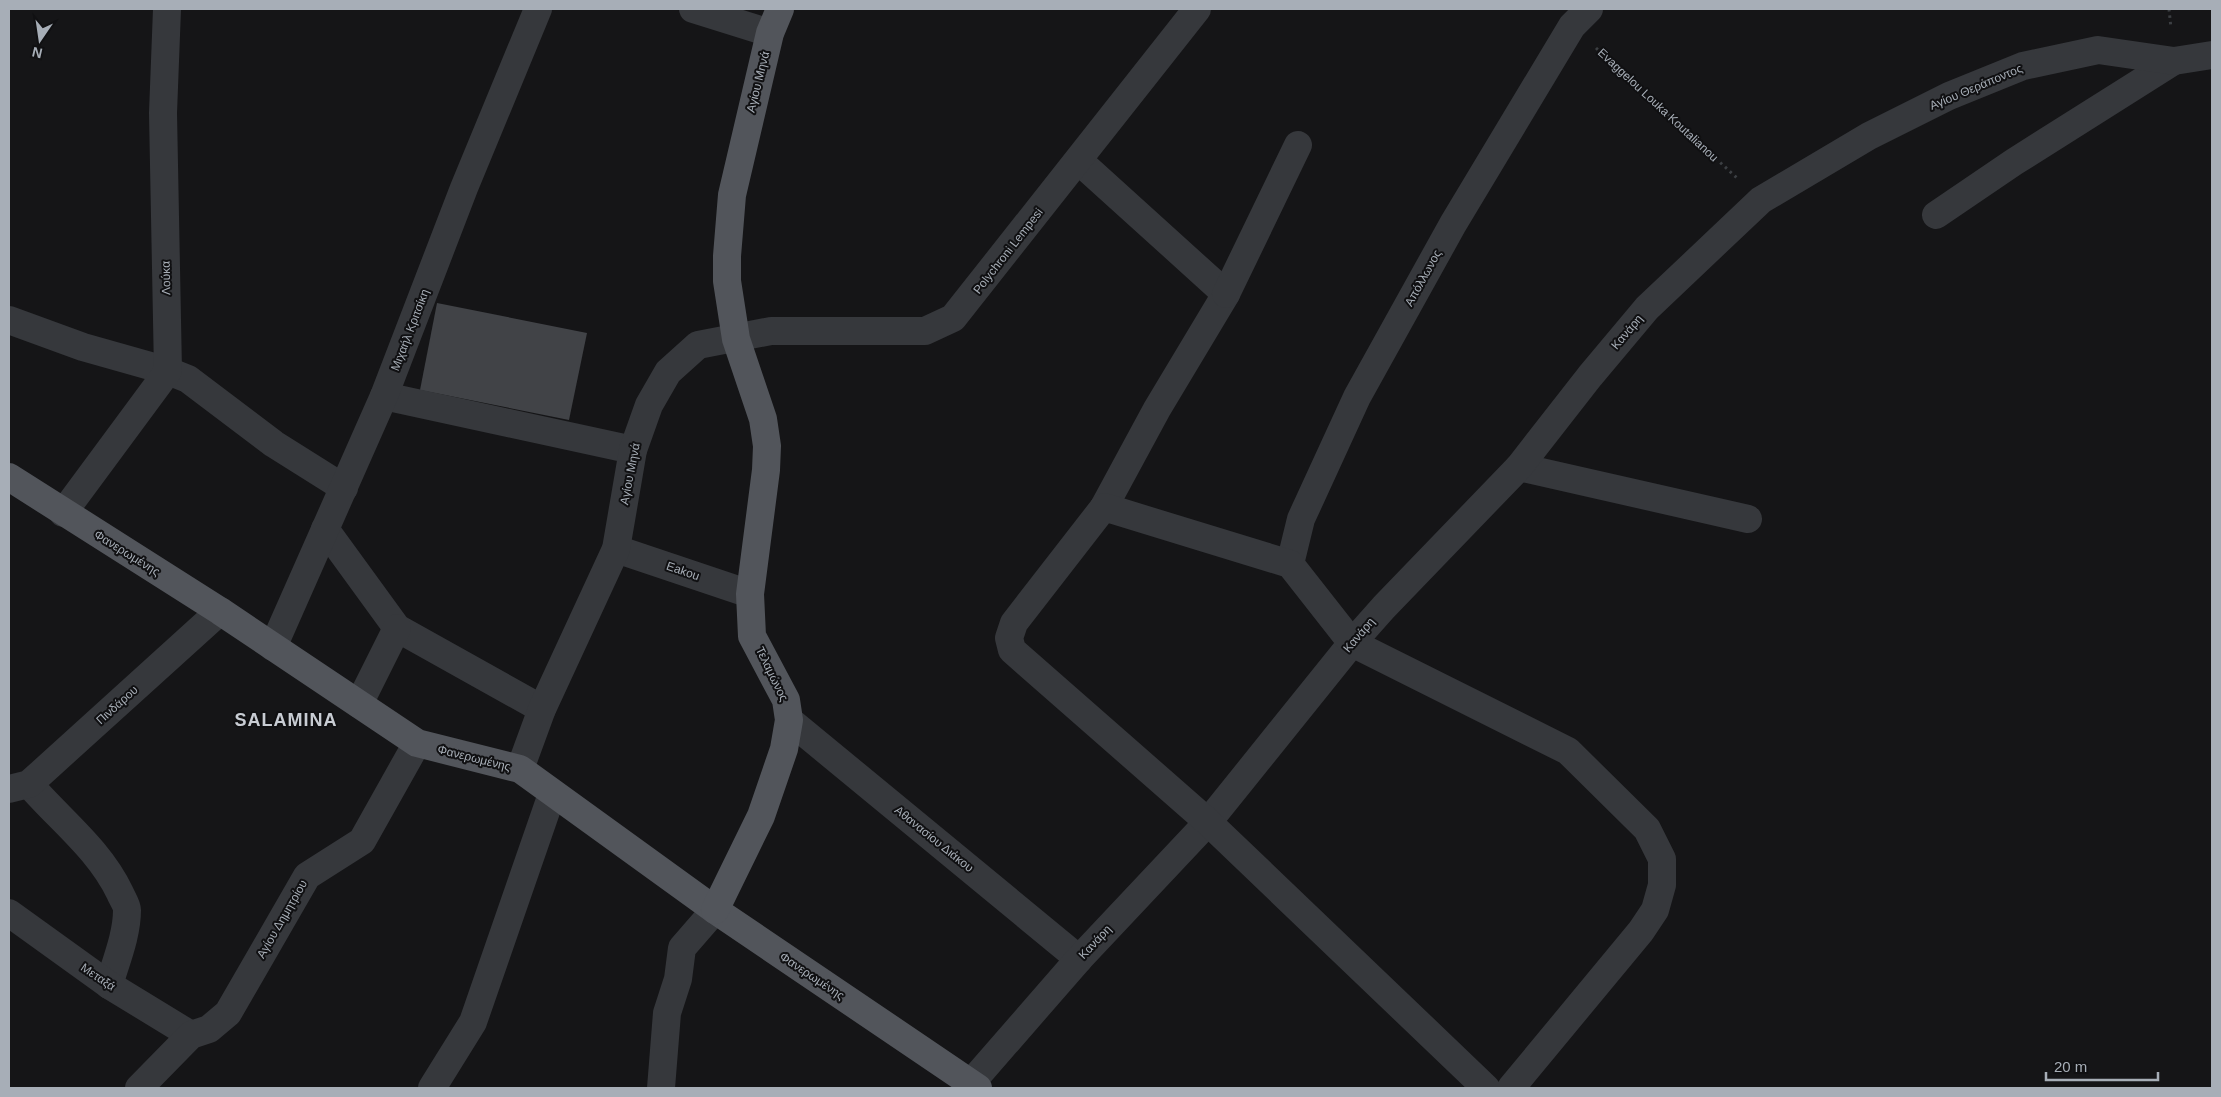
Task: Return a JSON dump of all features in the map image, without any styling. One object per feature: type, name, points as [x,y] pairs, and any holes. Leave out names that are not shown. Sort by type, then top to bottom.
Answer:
[{"type":"main road","name":"Αγίου Μηνά","points":[[736,339],[727,281],[732,195],[775,21]]},
{"type":"main road","name":"Τελαμώνος","points":[[714,910],[761,816],[784,749],[789,720],[786,700],[752,636],[750,594],[766,470],[767,446],[763,419],[736,339]]},
{"type":"main road","name":"Φανερωμένης","points":[[9,477],[220,611],[416,743],[520,770],[714,910],[974,1086]]},
{"type":"street","name":"Λούκα","points":[[167,9],[163,113],[168,371]]},
{"type":"street","name":"Μιχαήλ Κριτσίκη","points":[[273,647],[384,396],[464,188],[538,9]]},
{"type":"street","points":[[693,9],[775,21]]},
{"type":"street","name":"Polychroni Lempesi","points":[[736,339],[772,331],[925,331],[953,318],[1079,161],[1197,9]]},
{"type":"street","name":"Απόλλωνος","points":[[1290,564],[1301,519],[1357,397],[1572,14]]},
{"type":"street","name":"Αγίου Θεράποντος","points":[[1761,200],[1869,136],[1949,96],[2023,66],[2098,50],[2174,61],[2212,55]]},
{"type":"street","points":[[1936,215],[2014,162],[2174,61]]},
{"type":"street","points":[[1298,145],[1226,294],[1104,507],[1014,623],[1009,638],[1012,650],[1208,822],[1486,1088]]},
{"type":"street","points":[[1079,161],[1226,294]]},
{"type":"street","name":"Κανάρη","points":[[974,1086],[1079,959],[1208,822],[1352,643],[1384,607],[1519,467],[1590,376],[1647,308],[1761,200]]},
{"type":"street","points":[[9,320],[84,348],[168,371],[188,379],[274,444],[344,488]]},
{"type":"street","name":"Αγίου Μηνά","points":[[520,770],[542,709],[616,549],[633,450],[649,405],[668,372],[698,345],[736,339]]},
{"type":"street","points":[[63,513],[168,371]]},
{"type":"street","points":[[384,396],[633,450]]},
{"type":"street","points":[[1519,467],[1748,520]]},
{"type":"street","points":[[1104,507],[1290,564],[1352,643],[1568,751],[1647,829],[1662,859],[1662,885],[1655,910],[1641,931],[1511,1088]]},
{"type":"street","points":[[325,530],[397,628],[542,709]]},
{"type":"street","name":"Eakou","points":[[616,549],[750,594]]},
{"type":"street","name":"Πινδάρου","points":[[19,786],[220,611]]},
{"type":"street","points":[[360,704],[397,628]]},
{"type":"street","name":"Αθανασίου Διάκου","points":[[789,720],[1079,959]]},
{"type":"street","name":"Αγίου Δημητρίου","points":[[139,1088],[191,1035],[210,1029],[228,1013],[307,876],[362,841],[416,743]]},
{"type":"street","points":[[19,786],[51,810],[90,847],[113,879],[127,908],[124,930],[109,985]]},
{"type":"street","points":[[432,1088],[473,1022],[552,794]]},
{"type":"street","points":[[661,1088],[668,1012],[678,979],[682,948],[714,910]]},
{"type":"street","name":"Μεταξά","points":[[9,913],[109,985],[191,1035]]},
{"type":"path","name":"Evaggelou Louka Koutalianou","points":[[1572,14],[1761,200]]},
{"type":"building","points":[[437,303],[587,333],[569,420],[420,390]]},
{"type":"district","name":"SALAMINA","points":[[286,720]]}]
